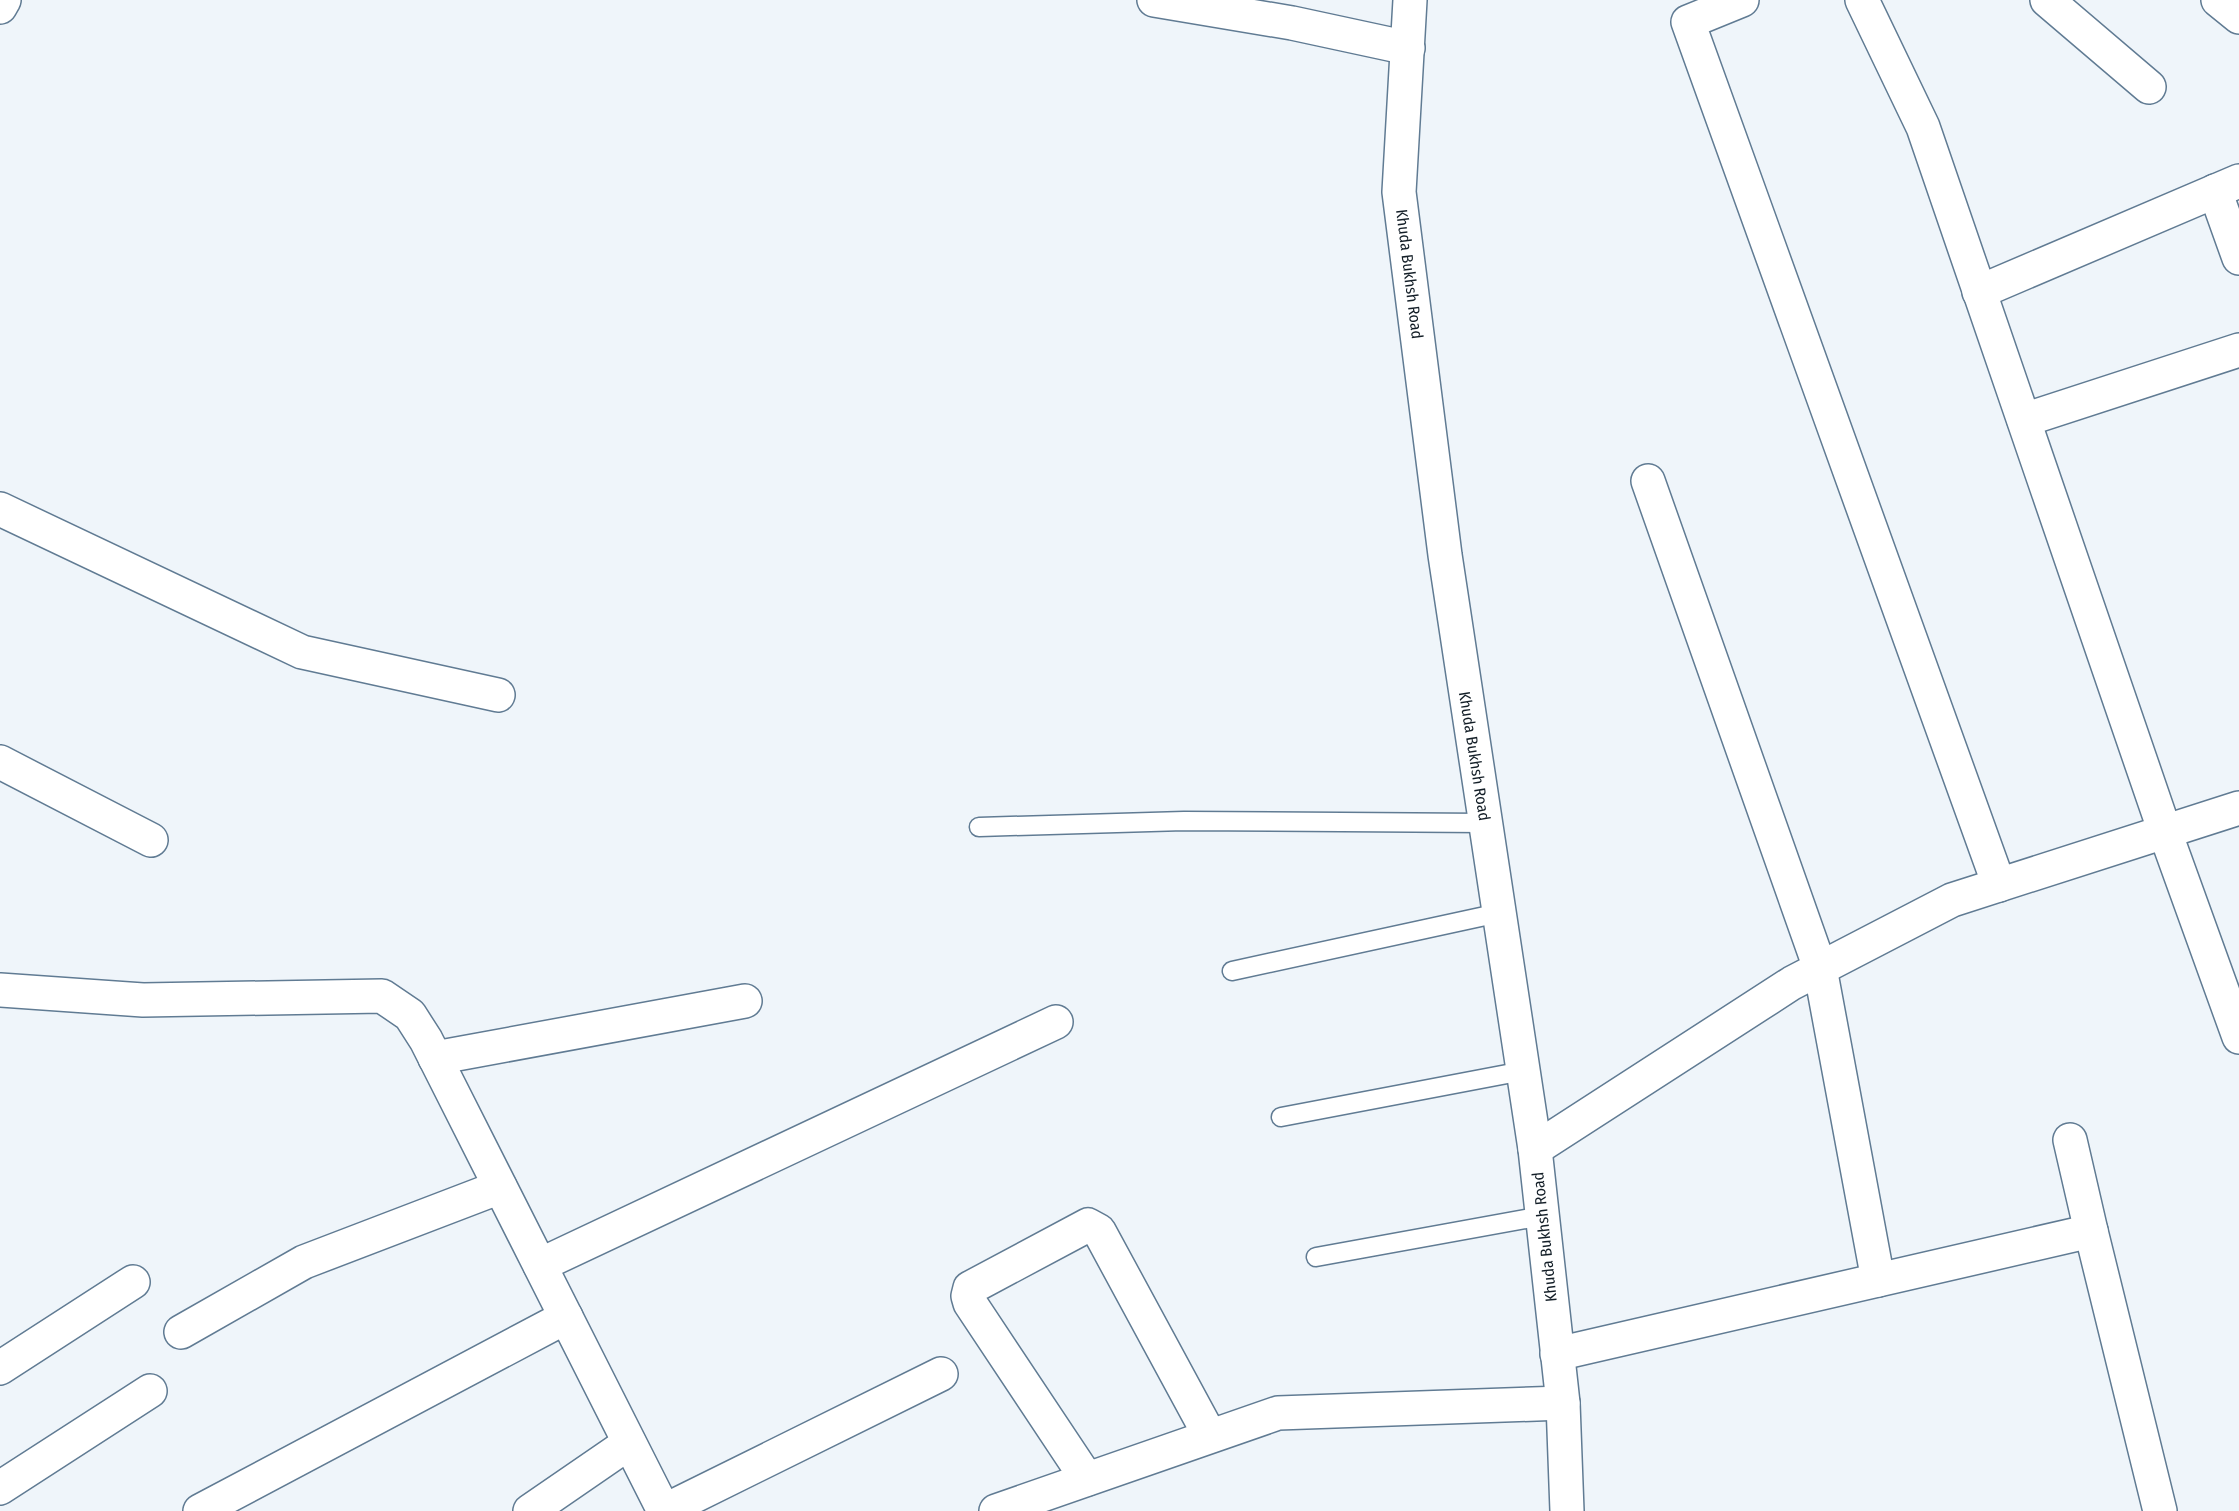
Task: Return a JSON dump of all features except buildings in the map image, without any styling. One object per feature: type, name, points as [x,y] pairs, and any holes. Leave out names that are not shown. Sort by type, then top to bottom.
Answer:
[{"type":"street","points":[[0,7],[4,0]]},
{"type":"street","points":[[1154,0],[1292,23],[1408,48]]},
{"type":"street","name":"Khuda Bukhsh Road","points":[[1410,0],[1399,192],[1445,555],[1535,1149],[1563,1403],[1568,1511]]},
{"type":"street","points":[[1742,0],[1688,22],[1999,885]]},
{"type":"street","points":[[1862,0],[1923,127],[2165,832],[2236,1019]]},
{"type":"street","points":[[2047,0],[2149,87]]},
{"type":"street","points":[[2218,0],[2239,17]]},
{"type":"street","points":[[1979,292],[2227,186],[2239,258]]},
{"type":"street","points":[[2024,420],[2239,350]]},
{"type":"street","points":[[1648,481],[1820,968],[1878,1280]]},
{"type":"street","points":[[0,509],[302,652],[498,695]]},
{"type":"street","points":[[0,762],[151,840]]},
{"type":"street","points":[[1535,1149],[1792,983],[1952,900],[2239,808]]},
{"type":"street","points":[[0,990],[143,1000],[382,996],[410,1015],[426,1040],[664,1511],[941,1374]]},
{"type":"street","points":[[435,1058],[745,1001]]},
{"type":"street","points":[[540,1265],[1056,1022]]},
{"type":"street","points":[[2070,1140],[2160,1511]]},
{"type":"street","points":[[181,1332],[304,1262],[500,1187]]},
{"type":"street","points":[[1087,1479],[970,1303],[968,1296],[970,1288],[1088,1225],[1099,1231],[1210,1437]]},
{"type":"street","points":[[1557,1354],[2091,1231]]},
{"type":"street","points":[[0,1368],[133,1282]]},
{"type":"street","points":[[200,1511],[566,1317]]},
{"type":"street","points":[[0,1488],[150,1390]]},
{"type":"street","points":[[996,1511],[1278,1413],[1563,1403]]},
{"type":"street","points":[[530,1511],[629,1443]]},
{"type":"lane","points":[[979,827],[1184,822],[1485,822]]},
{"type":"lane","points":[[1232,971],[1499,913]]},
{"type":"lane","points":[[1281,1117],[1523,1071]]},
{"type":"lane","points":[[1316,1257],[1542,1216]]}]
